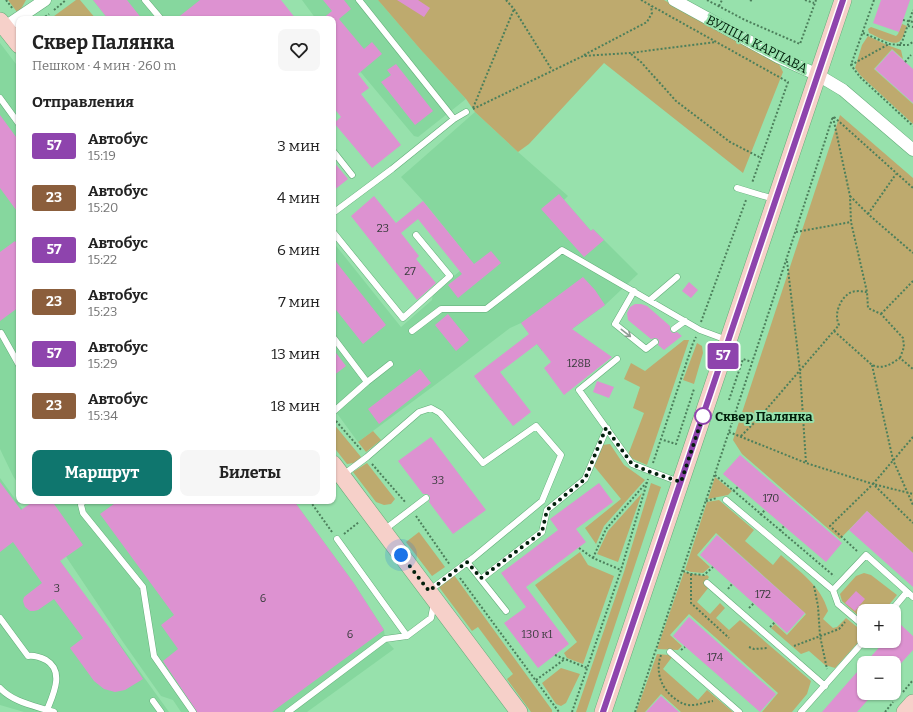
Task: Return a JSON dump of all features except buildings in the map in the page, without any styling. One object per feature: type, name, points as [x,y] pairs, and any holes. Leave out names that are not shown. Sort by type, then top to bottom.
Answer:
[{"type":"main road","points":[[603,712],[843,0]]},
{"type":"main road","points":[[2,24],[16,42]]},
{"type":"main road","points":[[337,470],[519,712]]},
{"type":"street","points":[[16,16],[45,0]]},
{"type":"street","name":"ВУЛІЦА КАРПАВА","points":[[674,0],[778,57],[818,75],[843,90],[913,150]]},
{"type":"street","points":[[2,24],[16,16]]},
{"type":"lane","points":[[145,0],[158,16]]},
{"type":"lane","points":[[359,0],[454,119]]},
{"type":"lane","points":[[0,98],[16,120]]},
{"type":"lane","points":[[336,211],[454,119],[466,112]]},
{"type":"lane","points":[[336,155],[352,175]]},
{"type":"lane","points":[[737,188],[776,199]]},
{"type":"lane","points":[[336,236],[403,318],[450,276],[416,235]]},
{"type":"lane","points":[[412,331],[441,309],[486,309],[562,250],[700,330],[728,341]]},
{"type":"lane","points":[[650,300],[677,277]]},
{"type":"lane","points":[[634,291],[615,324],[646,349],[655,342]]},
{"type":"lane","points":[[674,329],[685,321]]},
{"type":"lane","points":[[1,333],[16,359]]},
{"type":"lane","points":[[336,341],[367,382]]},
{"type":"lane","points":[[617,359],[579,390],[632,464],[650,472],[681,482]]},
{"type":"lane","points":[[336,409],[390,364]]},
{"type":"lane","points":[[288,712],[385,639],[407,636],[431,618],[432,596],[454,571],[542,501],[561,455],[536,426],[483,463],[440,413],[431,408],[420,412],[367,457],[337,470]]},
{"type":"lane","points":[[481,578],[542,532],[547,510],[585,479],[606,428]]},
{"type":"lane","points":[[383,531],[426,498]]},
{"type":"lane","points":[[726,500],[833,590],[838,604],[857,620]]},
{"type":"lane","points":[[82,504],[83,513],[143,588],[154,656],[193,712]]},
{"type":"lane","points":[[337,539],[407,636]]},
{"type":"lane","points":[[833,590],[866,555],[913,597]]},
{"type":"lane","points":[[467,562],[506,610]]},
{"type":"lane","points":[[706,583],[825,686]]},
{"type":"lane","points":[[897,604],[907,592]]},
{"type":"lane","points":[[0,618],[28,656],[38,656],[53,665],[57,679],[51,711],[14,699],[5,694],[0,688]]},
{"type":"lane","points":[[801,712],[858,648]]},
{"type":"lane","points":[[667,651],[739,712]]},
{"type":"lane","points":[[153,700],[161,712]]},
{"type":"path","points":[[506,0],[514,9],[552,70]]},
{"type":"path","points":[[572,712],[621,570],[660,439],[693,343],[700,330],[701,322],[788,82],[641,0]]},
{"type":"path","points":[[707,0],[745,20],[800,44],[816,0]]},
{"type":"path","points":[[718,6],[722,0]]},
{"type":"path","points":[[805,0],[814,3]]},
{"type":"path","points":[[851,65],[874,0]]},
{"type":"path","points":[[466,112],[583,56],[647,22],[652,13],[651,6]]},
{"type":"path","points":[[473,108],[514,9]]},
{"type":"path","points":[[899,45],[902,42],[913,10]]},
{"type":"path","points":[[903,20],[913,22]]},
{"type":"path","points":[[908,26],[913,27]]},
{"type":"path","points":[[863,32],[889,44],[899,45],[913,42]]},
{"type":"path","points":[[583,56],[630,53],[716,42]]},
{"type":"path","points":[[851,65],[889,44]]},
{"type":"path","points":[[630,53],[641,62],[676,101],[730,142],[761,158]]},
{"type":"path","points":[[905,62],[911,55]]},
{"type":"path","points":[[851,65],[860,77],[913,126]]},
{"type":"path","points":[[833,116],[913,188]]},
{"type":"path","points":[[833,116],[850,196],[851,222],[867,292],[868,308],[880,314],[903,338],[904,348],[900,358],[884,367],[878,367],[872,365],[834,331]]},
{"type":"path","points":[[634,712],[683,571],[787,260],[833,116]]},
{"type":"path","points":[[868,214],[896,174]]},
{"type":"path","points":[[850,196],[868,214],[913,253]]},
{"type":"path","points":[[796,232],[851,222]]},
{"type":"path","points":[[787,260],[800,371],[806,462]]},
{"type":"path","points":[[880,314],[913,282]]},
{"type":"path","points":[[742,436],[839,325],[836,320],[836,313],[848,293],[856,291],[867,292]]},
{"type":"path","points":[[900,358],[913,368]]},
{"type":"path","points":[[729,400],[743,359],[752,362]]},
{"type":"path","points":[[872,365],[893,460],[913,505]]},
{"type":"path","points":[[660,439],[676,444],[694,389]]},
{"type":"path","points":[[336,420],[410,509],[454,571],[559,712]]},
{"type":"path","points":[[729,432],[806,462],[873,484],[913,494]]},
{"type":"path","points":[[863,548],[858,552],[830,526],[873,484],[913,437]]},
{"type":"path","points":[[714,475],[835,577]]},
{"type":"path","points":[[593,558],[606,529],[647,482]]},
{"type":"path","points":[[873,484],[913,523]]},
{"type":"path","points":[[312,504],[337,539],[360,521]]},
{"type":"path","points":[[579,548],[593,558],[621,570]]},
{"type":"path","points":[[683,571],[691,574],[704,575],[713,567]]},
{"type":"path","points":[[707,573],[712,577]]},
{"type":"path","points":[[691,574],[691,603],[729,638]]},
{"type":"path","points":[[813,582],[818,606],[820,636],[830,680]]},
{"type":"path","points":[[791,647],[839,628],[852,616]]},
{"type":"path","points":[[749,647],[769,648]]},
{"type":"path","points":[[667,651],[659,661],[659,675],[662,684],[669,694],[679,702],[686,705],[714,701],[728,702]]},
{"type":"path","points":[[555,655],[587,668]]},
{"type":"path","points":[[536,680],[565,659]]},
{"type":"shaded area","points":[[8,0],[26,0],[21,9],[17,12]]},
{"type":"shaded area","points":[[76,0],[80,0],[93,16],[54,16]]},
{"type":"shaded area","points":[[93,0],[249,0],[228,16],[106,16]]},
{"type":"shaded area","points":[[302,0],[378,0],[466,99],[418,137],[414,136],[336,43],[336,16],[314,16]]},
{"type":"shaded area","points":[[378,0],[664,0],[779,64],[783,72],[743,173],[604,63],[529,144],[518,152],[475,112],[466,99]]},
{"type":"shaded area","points":[[902,24],[907,26],[902,38],[897,43],[889,42],[869,33],[868,29],[871,27],[896,36]]},
{"type":"shaded area","points":[[868,36],[901,50],[903,59],[892,49],[874,69],[913,104],[913,124],[861,76],[855,68],[862,45]]},
{"type":"shaded area","points":[[0,43],[16,64],[16,480],[0,449]]},
{"type":"shaded area","points":[[475,112],[568,196],[564,200],[591,231],[593,229],[638,274],[605,305],[542,351],[521,323],[510,328],[358,442],[336,412],[336,246],[401,327],[432,300],[433,293],[460,271],[468,257],[423,201],[401,177]]},
{"type":"shaded area","name":"Сквер Палянка","points":[[840,115],[913,178],[913,553],[867,511],[840,539],[742,454],[733,440]]},
{"type":"shaded area","points":[[684,340],[689,340],[647,465],[633,459],[628,455],[644,413],[633,408],[640,387],[624,379],[631,363],[645,371]]},
{"type":"shaded area","points":[[697,343],[702,346],[703,353],[694,384],[683,380]]},
{"type":"shaded area","points":[[336,427],[361,457],[354,463],[347,464],[336,450]]},
{"type":"shaded area","points":[[373,431],[381,440],[366,452],[358,442]]},
{"type":"shaded area","points":[[610,444],[624,465],[645,480],[604,526],[596,544],[585,528],[621,499],[594,466],[602,445]]},
{"type":"shaded area","points":[[367,463],[395,499],[391,504],[384,505],[376,502],[353,472]]},
{"type":"shaded area","points":[[715,477],[732,491],[728,495],[708,499]]},
{"type":"shaded area","points":[[0,478],[16,500],[16,504],[19,504],[169,712],[24,712],[0,705]]},
{"type":"shaded area","points":[[651,483],[661,487],[586,712],[576,712],[624,572]]},
{"type":"shaded area","points":[[642,493],[618,562],[597,554],[608,531]]},
{"type":"shaded area","points":[[719,500],[754,530],[745,541],[773,565],[781,555],[809,580],[825,602],[828,611],[823,619],[833,628],[837,627],[846,618],[857,627],[857,644],[835,668],[825,665],[809,651],[801,654],[771,628],[775,624],[787,635],[806,614],[716,533],[697,555],[710,567],[703,573],[685,570],[707,502]]},
{"type":"shaded area","points":[[31,504],[296,504],[353,582],[384,630],[385,639],[394,649],[307,712],[181,712],[173,700],[161,696]]},
{"type":"shaded area","points":[[419,532],[445,567],[432,576],[406,542]]},
{"type":"shaded area","points":[[580,552],[588,565],[614,576],[583,664],[567,658],[564,653],[577,642],[535,585]]},
{"type":"shaded area","points":[[684,572],[704,576],[707,575],[709,577],[705,583],[709,587],[697,602],[710,614],[720,603],[725,608],[716,618],[729,630],[740,620],[811,681],[807,694],[792,712],[762,712],[778,693],[689,614],[670,635],[682,646],[678,650],[657,649]]},
{"type":"shaded area","points":[[864,573],[871,575],[897,595],[890,604],[857,604],[857,615],[842,601],[840,594],[856,576]]},
{"type":"shaded area","points":[[454,575],[552,712],[531,712],[507,679],[513,674],[478,627],[472,631],[439,587]]},
{"type":"shaded area","points":[[657,654],[669,655],[672,657],[663,669],[698,700],[707,690],[733,712],[681,712],[661,694],[645,712],[636,712]]},
{"type":"shaded area","points":[[561,668],[580,674],[566,703],[561,706],[556,704],[542,683]]},
{"type":"bus line","name":"57","points":[[603,712],[843,0]]},
{"type":"place","name":"Сквер Палянка","points":[[703,416]]},
{"type":"route","points":[[401,555],[429,591],[467,562],[481,578],[542,532],[547,510],[585,479],[606,428],[632,464],[650,472],[681,482],[703,416]]}]
